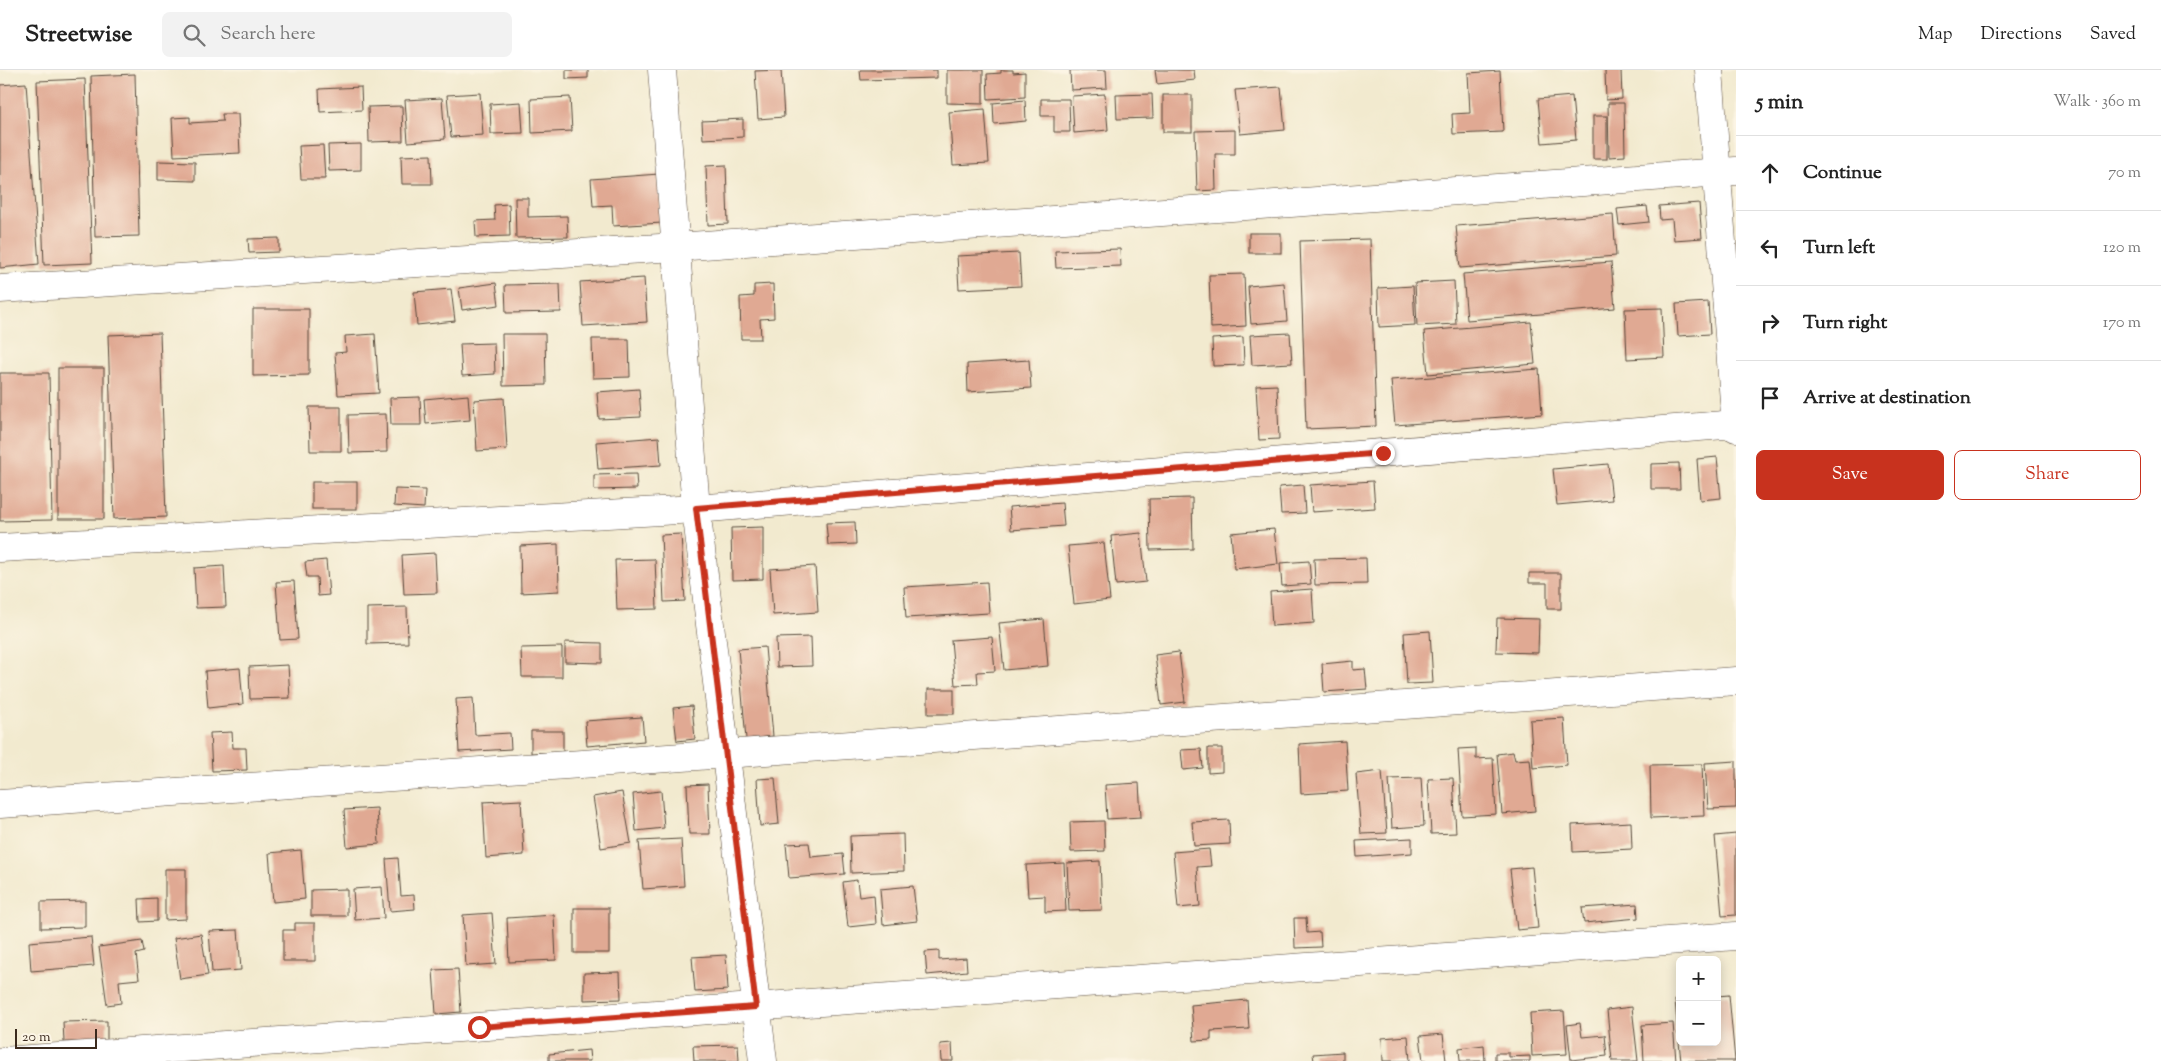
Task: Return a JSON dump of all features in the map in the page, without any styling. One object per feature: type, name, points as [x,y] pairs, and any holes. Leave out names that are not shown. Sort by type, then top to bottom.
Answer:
[{"type":"street","points":[[662,70],[696,508],[763,1061]]},
{"type":"street","points":[[0,548],[696,508],[1736,426],[1726,171],[1709,70]]},
{"type":"street","points":[[0,289],[676,247],[1726,171]]},
{"type":"street","points":[[0,804],[1736,681]]},
{"type":"street","points":[[3,1061],[1736,936]]},
{"type":"building","points":[[566,70],[588,70],[588,78],[566,79]]},
{"type":"building","points":[[781,70],[784,117],[758,119],[755,71]]},
{"type":"building","points":[[860,70],[937,70],[937,78],[861,80]]},
{"type":"building","points":[[947,70],[983,70],[983,104],[947,103]]},
{"type":"building","points":[[1001,70],[1013,70],[1013,73],[1025,72],[1025,97],[988,99],[987,74],[1001,73]]},
{"type":"building","points":[[1070,70],[1106,70],[1107,88],[1071,90]]},
{"type":"building","points":[[1155,70],[1194,70],[1195,80],[1157,84]]},
{"type":"building","points":[[1605,70],[1621,70],[1622,99],[1606,100]]},
{"type":"building","points":[[1500,71],[1503,132],[1453,134],[1452,114],[1470,113],[1468,73]]},
{"type":"building","points":[[135,74],[139,236],[95,237],[91,76]]},
{"type":"building","points":[[85,79],[92,263],[44,265],[37,81]]},
{"type":"building","points":[[26,83],[39,264],[0,268],[0,85]]},
{"type":"building","points":[[361,87],[362,110],[320,112],[319,89]]},
{"type":"building","points":[[1281,87],[1285,130],[1240,134],[1235,90]]},
{"type":"building","points":[[480,93],[483,135],[451,137],[447,95]]},
{"type":"building","points":[[1105,94],[1108,130],[1074,133],[1072,96]]},
{"type":"building","points":[[1152,94],[1153,118],[1117,119],[1116,95]]},
{"type":"building","points":[[1163,95],[1192,95],[1192,132],[1163,132]]},
{"type":"building","points":[[1572,96],[1576,140],[1542,143],[1538,99]]},
{"type":"building","points":[[570,97],[572,131],[532,133],[531,99]]},
{"type":"building","points":[[442,98],[445,139],[408,142],[405,100]]},
{"type":"building","points":[[1041,99],[1069,99],[1070,132],[1054,132],[1054,116],[1041,116]]},
{"type":"building","points":[[1025,100],[1026,121],[994,124],[993,103]]},
{"type":"building","points":[[521,102],[523,133],[491,134],[490,104]]},
{"type":"building","points":[[1608,103],[1624,103],[1625,156],[1609,157]]},
{"type":"building","points":[[402,106],[403,141],[369,142],[368,107]]},
{"type":"building","points":[[985,109],[989,163],[953,165],[949,112]]},
{"type":"building","points":[[222,114],[238,114],[240,153],[174,156],[172,118],[190,117],[190,123],[223,121]]},
{"type":"building","points":[[1593,116],[1607,116],[1607,159],[1593,159]]},
{"type":"building","points":[[743,119],[743,137],[703,139],[702,121]]},
{"type":"building","points":[[1235,130],[1235,154],[1215,154],[1216,190],[1197,191],[1195,131]]},
{"type":"building","points":[[361,144],[361,170],[329,171],[328,145]]},
{"type":"building","points":[[323,145],[325,179],[301,179],[299,146]]},
{"type":"building","points":[[431,155],[432,184],[402,184],[401,156]]},
{"type":"building","points":[[158,161],[195,162],[195,181],[158,180]]},
{"type":"building","points":[[726,165],[728,224],[708,225],[706,166]]},
{"type":"building","points":[[659,174],[662,223],[613,226],[612,205],[593,206],[591,179]]},
{"type":"building","points":[[515,198],[528,198],[528,217],[567,216],[568,237],[516,238]]},
{"type":"building","points":[[1699,203],[1702,238],[1674,240],[1672,219],[1660,220],[1659,206]]},
{"type":"building","points":[[509,204],[510,236],[476,237],[475,221],[495,220],[494,205]]},
{"type":"building","points":[[1647,206],[1649,222],[1619,225],[1617,209]]},
{"type":"building","points":[[1613,214],[1616,256],[1460,268],[1456,226]]},
{"type":"building","points":[[1249,233],[1281,233],[1281,253],[1249,253]]},
{"type":"building","points":[[279,238],[279,252],[249,253],[248,239]]},
{"type":"building","points":[[1370,239],[1376,426],[1306,429],[1300,241]]},
{"type":"building","points":[[1120,249],[1121,266],[1056,268],[1055,251]]},
{"type":"building","points":[[1019,253],[1021,286],[959,289],[957,256]]},
{"type":"building","points":[[1611,262],[1615,308],[1467,320],[1463,274]]},
{"type":"building","points":[[1244,274],[1246,326],[1211,328],[1209,275]]},
{"type":"building","points":[[644,278],[647,322],[583,326],[580,282]]},
{"type":"building","points":[[1454,281],[1456,324],[1417,326],[1415,283]]},
{"type":"building","points":[[496,283],[499,305],[462,310],[459,288]]},
{"type":"building","points":[[1284,283],[1287,321],[1251,324],[1248,286]]},
{"type":"building","points":[[560,284],[561,312],[506,313],[505,285]]},
{"type":"building","points":[[773,284],[774,318],[760,319],[761,339],[741,339],[740,297],[754,296],[754,285]]},
{"type":"building","points":[[1413,286],[1415,325],[1379,327],[1378,288]]},
{"type":"building","points":[[451,289],[455,321],[417,325],[414,292]]},
{"type":"building","points":[[1708,302],[1710,334],[1678,336],[1676,304]]},
{"type":"building","points":[[1662,308],[1664,357],[1627,359],[1625,309]]},
{"type":"building","points":[[253,309],[309,309],[309,375],[253,376]]},
{"type":"building","points":[[1531,322],[1535,364],[1428,374],[1424,331]]},
{"type":"building","points":[[160,333],[166,517],[114,519],[108,335]]},
{"type":"building","points":[[1290,333],[1292,363],[1252,365],[1250,335]]},
{"type":"building","points":[[375,334],[379,393],[338,395],[335,353],[346,352],[345,336]]},
{"type":"building","points":[[502,334],[545,334],[546,385],[503,386]]},
{"type":"building","points":[[1243,337],[1244,365],[1213,366],[1212,339]]},
{"type":"building","points":[[592,339],[629,339],[630,377],[593,378]]},
{"type":"building","points":[[494,343],[495,374],[462,376],[460,344]]},
{"type":"building","points":[[1029,360],[1031,388],[968,392],[967,364]]},
{"type":"building","points":[[58,368],[104,368],[104,519],[58,519]]},
{"type":"building","points":[[1539,369],[1542,414],[1395,425],[1391,380]]},
{"type":"building","points":[[0,373],[49,373],[52,520],[0,521]]},
{"type":"building","points":[[1277,385],[1279,439],[1259,440],[1256,386]]},
{"type":"building","points":[[639,389],[641,417],[599,419],[597,392]]},
{"type":"building","points":[[468,395],[470,420],[426,424],[424,399]]},
{"type":"building","points":[[420,397],[421,425],[391,425],[390,398]]},
{"type":"building","points":[[504,398],[507,449],[477,451],[474,400]]},
{"type":"building","points":[[309,407],[341,407],[341,451],[310,451]]},
{"type":"building","points":[[386,414],[387,452],[349,453],[348,415]]},
{"type":"building","points":[[659,437],[661,465],[598,469],[596,442]]},
{"type":"building","points":[[1717,457],[1721,498],[1700,500],[1697,459]]},
{"type":"building","points":[[1679,463],[1680,489],[1651,489],[1651,464]]},
{"type":"building","points":[[1608,464],[1612,500],[1557,505],[1553,469]]},
{"type":"building","points":[[636,474],[637,489],[594,490],[594,475]]},
{"type":"building","points":[[1373,481],[1375,508],[1312,512],[1310,485]]},
{"type":"building","points":[[312,482],[357,482],[357,509],[312,509]]},
{"type":"building","points":[[1303,485],[1305,513],[1281,514],[1279,487]]},
{"type":"building","points":[[395,489],[425,490],[424,508],[394,506]]},
{"type":"building","points":[[1192,498],[1193,549],[1150,550],[1149,499]]},
{"type":"building","points":[[1062,503],[1064,526],[1011,530],[1009,507]]},
{"type":"building","points":[[855,522],[856,544],[828,545],[826,523]]},
{"type":"building","points":[[763,527],[763,579],[732,580],[731,528]]},
{"type":"building","points":[[1274,529],[1278,564],[1234,569],[1231,533]]},
{"type":"building","points":[[1141,533],[1146,582],[1116,585],[1111,536]]},
{"type":"building","points":[[681,534],[685,601],[664,602],[661,535]]},
{"type":"building","points":[[1104,543],[1110,600],[1074,604],[1068,546]]},
{"type":"building","points":[[558,544],[559,591],[521,593],[520,546]]},
{"type":"building","points":[[435,553],[437,593],[404,594],[402,555]]},
{"type":"building","points":[[1366,558],[1367,584],[1315,585],[1314,559]]},
{"type":"building","points":[[655,559],[657,609],[617,610],[615,560]]},
{"type":"building","points":[[326,560],[329,595],[318,596],[317,577],[307,577],[305,562]]},
{"type":"building","points":[[1309,561],[1311,584],[1282,586],[1280,563]]},
{"type":"building","points":[[224,566],[226,607],[196,608],[194,568]]},
{"type":"building","points":[[815,566],[818,612],[773,615],[770,569]]},
{"type":"building","points":[[1529,573],[1561,573],[1561,609],[1547,609],[1547,583],[1529,583]]},
{"type":"building","points":[[294,581],[298,639],[280,640],[276,582]]},
{"type":"building","points":[[987,582],[989,613],[906,618],[904,587]]},
{"type":"building","points":[[1312,589],[1314,623],[1272,626],[1270,592]]},
{"type":"building","points":[[407,607],[408,643],[367,644],[367,608]]},
{"type":"building","points":[[1497,618],[1539,619],[1538,653],[1496,652]]},
{"type":"building","points":[[1044,619],[1048,666],[1004,670],[999,623]]},
{"type":"building","points":[[1430,631],[1433,683],[1407,684],[1404,633]]},
{"type":"building","points":[[811,637],[812,666],[777,667],[776,638]]},
{"type":"building","points":[[992,637],[995,671],[977,672],[978,684],[955,685],[951,640]]},
{"type":"building","points":[[565,642],[602,643],[602,663],[565,662]]},
{"type":"building","points":[[562,647],[562,677],[522,677],[521,648]]},
{"type":"building","points":[[765,647],[773,736],[746,739],[738,649]]},
{"type":"building","points":[[1179,652],[1185,702],[1161,705],[1155,655]]},
{"type":"building","points":[[1353,661],[1353,670],[1365,669],[1367,689],[1324,692],[1322,664]]},
{"type":"building","points":[[288,665],[290,698],[250,699],[249,667]]},
{"type":"building","points":[[240,668],[243,704],[208,708],[205,671]]},
{"type":"building","points":[[928,689],[954,689],[954,714],[928,714]]},
{"type":"building","points":[[473,698],[475,735],[510,733],[511,749],[459,752],[456,699]]},
{"type":"building","points":[[692,706],[695,739],[677,741],[673,708]]},
{"type":"building","points":[[642,717],[644,741],[587,746],[585,721]]},
{"type":"building","points":[[1564,718],[1567,765],[1533,768],[1530,720]]},
{"type":"building","points":[[531,731],[563,731],[563,752],[531,753]]},
{"type":"building","points":[[232,732],[233,748],[246,748],[247,770],[212,771],[210,733]]},
{"type":"building","points":[[1345,741],[1348,791],[1301,794],[1299,744]]},
{"type":"building","points":[[1208,748],[1222,748],[1222,772],[1208,773]]},
{"type":"building","points":[[1476,748],[1476,759],[1493,758],[1496,814],[1462,816],[1458,749]]},
{"type":"building","points":[[1201,749],[1203,768],[1183,770],[1181,750]]},
{"type":"building","points":[[1513,752],[1515,760],[1530,759],[1535,811],[1502,814],[1497,754]]},
{"type":"building","points":[[1736,761],[1736,808],[1708,809],[1705,763]]},
{"type":"building","points":[[1702,764],[1704,816],[1651,818],[1650,765]]},
{"type":"building","points":[[1382,771],[1387,833],[1361,834],[1356,774]]},
{"type":"building","points":[[775,778],[779,824],[760,826],[757,779]]},
{"type":"building","points":[[1421,778],[1424,826],[1392,828],[1389,779]]},
{"type":"building","points":[[1453,778],[1456,833],[1431,834],[1428,779]]},
{"type":"building","points":[[1139,783],[1141,817],[1107,819],[1105,785]]},
{"type":"building","points":[[708,784],[710,834],[689,834],[687,785]]},
{"type":"building","points":[[661,791],[664,828],[636,831],[633,794]]},
{"type":"building","points":[[622,792],[631,843],[601,848],[593,797]]},
{"type":"building","points":[[521,800],[524,855],[486,858],[483,802]]},
{"type":"building","points":[[377,808],[379,844],[347,847],[344,810]]},
{"type":"building","points":[[1229,820],[1230,844],[1194,846],[1192,822]]},
{"type":"building","points":[[1104,821],[1105,851],[1071,852],[1070,822]]},
{"type":"building","points":[[1631,822],[1632,849],[1573,852],[1572,825]]},
{"type":"building","points":[[903,834],[904,871],[851,873],[850,836]]},
{"type":"building","points":[[1736,834],[1736,915],[1722,916],[1715,836]]},
{"type":"building","points":[[1412,838],[1412,853],[1357,857],[1356,841]]},
{"type":"building","points":[[681,839],[684,886],[643,889],[639,841]]},
{"type":"building","points":[[809,843],[811,857],[843,854],[845,874],[789,878],[786,844]]},
{"type":"building","points":[[1209,849],[1211,866],[1197,867],[1200,906],[1178,908],[1173,852]]},
{"type":"building","points":[[301,850],[305,899],[273,902],[269,853]]},
{"type":"building","points":[[398,858],[401,896],[414,895],[415,909],[390,911],[386,859]]},
{"type":"building","points":[[1100,861],[1102,910],[1069,911],[1067,863]]},
{"type":"building","points":[[1064,863],[1066,911],[1045,912],[1045,896],[1028,897],[1026,865]]},
{"type":"building","points":[[1532,867],[1538,928],[1517,930],[1510,869]]},
{"type":"building","points":[[165,869],[186,869],[186,919],[165,920]]},
{"type":"building","points":[[857,880],[859,897],[874,895],[876,924],[848,927],[843,882]]},
{"type":"building","points":[[913,886],[917,921],[883,925],[880,889]]},
{"type":"building","points":[[382,887],[384,918],[355,920],[353,889]]},
{"type":"building","points":[[347,889],[347,916],[311,916],[311,890]]},
{"type":"building","points":[[157,898],[157,921],[140,922],[139,899]]},
{"type":"building","points":[[85,901],[85,927],[41,928],[41,902]]},
{"type":"building","points":[[1637,904],[1638,918],[1584,923],[1582,908]]},
{"type":"building","points":[[574,908],[609,908],[609,953],[574,953]]},
{"type":"building","points":[[492,913],[496,964],[466,966],[463,915]]},
{"type":"building","points":[[554,915],[556,960],[509,962],[507,918]]},
{"type":"building","points":[[1294,918],[1306,918],[1307,933],[1320,932],[1321,947],[1295,948]]},
{"type":"building","points":[[295,923],[315,923],[315,961],[283,961],[283,930],[295,930]]},
{"type":"building","points":[[238,930],[241,970],[212,972],[209,931]]},
{"type":"building","points":[[201,934],[208,975],[180,979],[174,938]]},
{"type":"building","points":[[91,937],[94,966],[31,971],[29,942]]},
{"type":"building","points":[[142,941],[144,952],[136,954],[139,979],[119,981],[121,1003],[107,1005],[99,947]]},
{"type":"building","points":[[939,951],[939,960],[966,958],[967,971],[927,975],[925,952]]},
{"type":"building","points":[[726,955],[728,990],[695,992],[692,957]]},
{"type":"building","points":[[458,969],[461,1012],[436,1014],[433,970]]},
{"type":"building","points":[[620,972],[621,999],[584,1000],[584,973]]},
{"type":"building","points":[[1729,995],[1735,1061],[1681,1061],[1679,1046],[1721,1046],[1721,996]]},
{"type":"building","points":[[1247,1000],[1249,1029],[1211,1031],[1211,1040],[1194,1041],[1191,1005]]},
{"type":"building","points":[[1632,1007],[1638,1061],[1612,1061],[1607,1010]]},
{"type":"building","points":[[1564,1011],[1567,1054],[1532,1056],[1530,1013]]},
{"type":"building","points":[[107,1021],[107,1042],[64,1042],[63,1022]]},
{"type":"building","points":[[1580,1023],[1582,1037],[1605,1035],[1607,1056],[1571,1060],[1567,1025]]},
{"type":"building","points":[[1673,1023],[1676,1061],[1644,1061],[1642,1025]]},
{"type":"building","points":[[1443,1034],[1446,1061],[1423,1061],[1420,1036]]},
{"type":"building","points":[[1408,1036],[1410,1061],[1383,1061],[1382,1038]]},
{"type":"building","points":[[952,1043],[953,1061],[941,1061],[940,1044]]},
{"type":"building","points":[[738,1045],[739,1061],[694,1061],[693,1046]]},
{"type":"building","points":[[1484,1045],[1485,1061],[1460,1061],[1459,1048]]},
{"type":"building","points":[[589,1050],[590,1061],[549,1061],[549,1054]]},
{"type":"building","points":[[1343,1052],[1343,1061],[1314,1061],[1313,1054]]},
{"type":"building","points":[[1495,1053],[1509,1053],[1509,1057],[1530,1056],[1530,1061],[1495,1061]]},
{"type":"route","points":[[479,1027],[756,1007],[696,508],[1383,453]]}]
